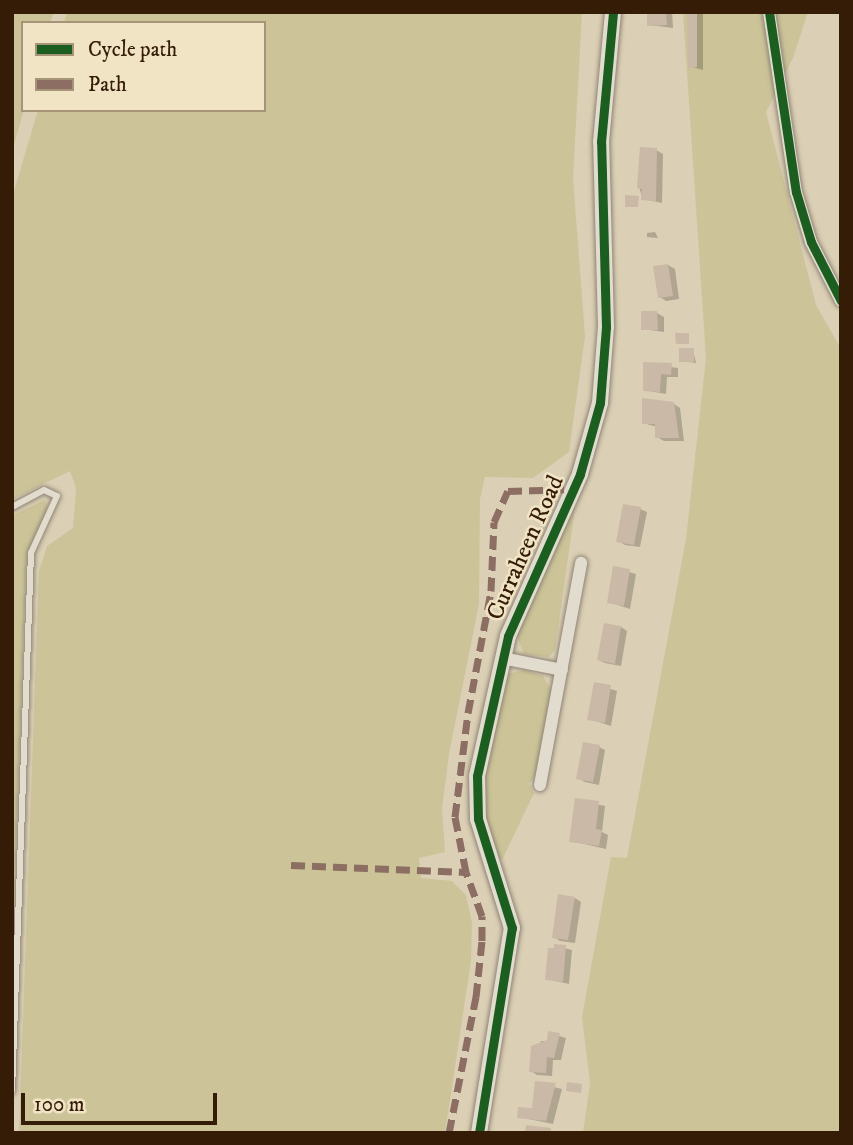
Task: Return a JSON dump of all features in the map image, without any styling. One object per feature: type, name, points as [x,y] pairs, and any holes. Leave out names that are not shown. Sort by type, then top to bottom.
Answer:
[{"type":"street","name":"Curraheen Road","points":[[479,1133],[512,950],[508,906],[489,856],[475,799],[502,658],[580,474],[600,403],[606,327],[601,142],[613,12]]},
{"type":"street","points":[[769,12],[796,192],[811,242],[841,301]]},
{"type":"street","points":[[540,785],[580,562]]},
{"type":"street","points":[[502,658],[562,670]]},
{"type":"lane","points":[[12,507],[44,490],[57,496],[31,553],[12,1091]]},
{"type":"shaded area","points":[[12,12],[54,12],[51,21],[21,21],[21,112],[23,112],[12,151]]},
{"type":"shaded area","points":[[67,12],[582,12],[573,178],[585,336],[569,452],[533,478],[485,477],[480,499],[479,604],[449,754],[442,808],[445,852],[419,858],[421,878],[452,881],[466,895],[472,923],[471,961],[445,1133],[19,1133],[39,571],[47,546],[73,528],[76,488],[70,471],[12,499],[12,198],[37,112],[266,112],[266,21],[65,21]]},
{"type":"shaded area","points":[[683,12],[808,12],[793,58],[766,112],[816,305],[841,349],[841,1133],[583,1133],[590,1083],[582,1017],[611,857],[627,858],[686,539],[706,358]]},
{"type":"shaded area","points":[[44,500],[48,506],[26,565],[12,947],[12,516]]},
{"type":"shaded area","points":[[576,501],[555,650],[549,657],[524,654],[516,634]]},
{"type":"shaded area","points":[[525,670],[543,676],[551,690],[538,771],[529,784],[534,793],[502,860],[494,854],[484,816],[482,787],[502,681],[511,673]]},
{"type":"building","points":[[647,12],[666,12],[667,25],[647,26]]},
{"type":"building","points":[[687,12],[697,12],[697,67],[688,68]]},
{"type":"building","points":[[640,147],[657,148],[656,201],[641,200],[642,189],[637,188]]},
{"type":"building","points":[[625,195],[639,196],[638,207],[625,207]]},
{"type":"building","points":[[668,264],[673,296],[658,298],[653,266]]},
{"type":"building","points":[[641,311],[657,311],[658,330],[641,330]]},
{"type":"building","points":[[675,333],[689,333],[689,344],[676,344]]},
{"type":"building","points":[[679,348],[694,348],[694,362],[679,362]]},
{"type":"building","points":[[643,362],[672,363],[671,375],[661,374],[660,392],[643,391]]},
{"type":"building","points":[[642,398],[674,402],[679,438],[655,438],[655,424],[642,424]]},
{"type":"building","points":[[623,504],[641,507],[634,545],[616,542]]},
{"type":"building","points":[[613,566],[630,569],[624,606],[607,603]]},
{"type":"building","points":[[604,623],[621,626],[615,664],[597,660]]},
{"type":"building","points":[[594,682],[611,685],[605,723],[587,720]]},
{"type":"building","points":[[583,742],[600,745],[593,782],[576,779]]},
{"type":"building","points":[[575,798],[599,801],[596,829],[602,830],[599,846],[569,842]]},
{"type":"building","points":[[558,894],[575,897],[568,940],[552,938]]},
{"type":"building","points":[[554,944],[566,945],[563,982],[545,980],[548,948],[554,948]]},
{"type":"building","points":[[548,1031],[560,1033],[554,1058],[547,1057],[546,1073],[529,1072],[531,1046],[547,1040]]},
{"type":"building","points":[[535,1081],[556,1083],[546,1121],[517,1118],[518,1107],[532,1108]]},
{"type":"building","points":[[567,1082],[582,1084],[581,1093],[566,1091]]},
{"type":"building","points":[[526,1125],[551,1128],[550,1133],[525,1133]]},
{"type":"marked path","points":[[449,1133],[476,997],[482,941],[482,916],[466,872],[455,817],[468,713],[491,591],[494,522],[508,491],[574,489]]},
{"type":"marked path","points":[[291,865],[466,872]]},
{"type":"cycle path","points":[[479,1133],[512,928],[478,819],[477,776],[508,636],[580,474],[600,403],[606,327],[601,142],[613,12]]},
{"type":"cycle path","points":[[769,12],[796,192],[811,242],[841,301]]}]
